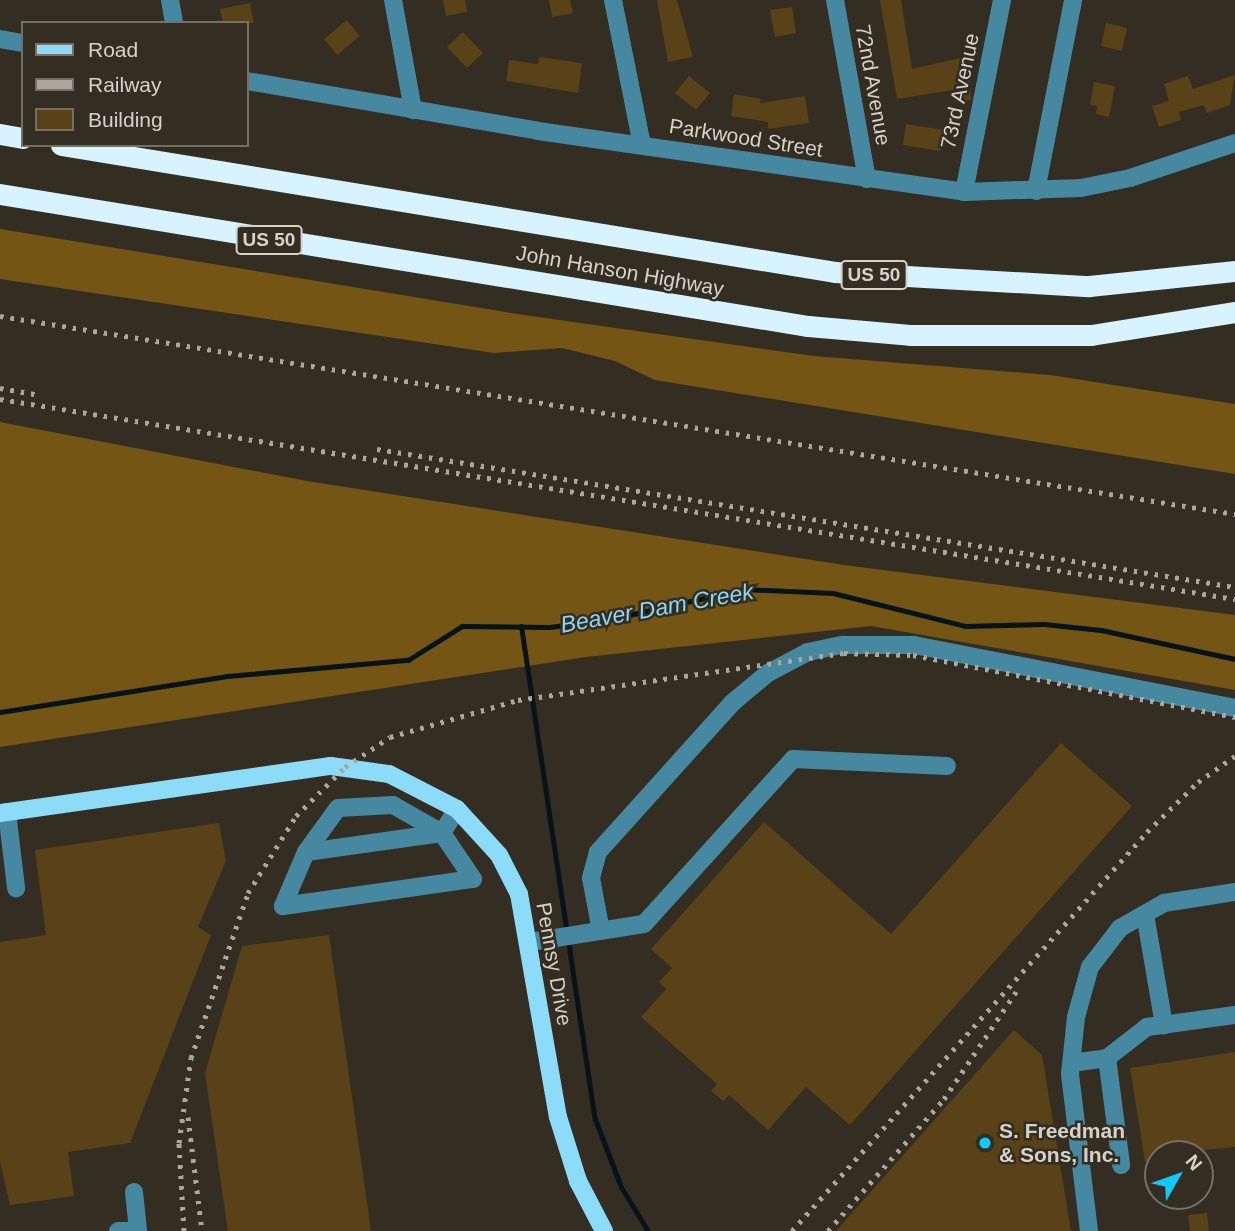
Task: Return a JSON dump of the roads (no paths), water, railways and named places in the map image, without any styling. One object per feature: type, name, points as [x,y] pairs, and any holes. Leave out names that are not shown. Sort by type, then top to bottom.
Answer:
[{"type":"highway","points":[[0,134],[21,138]]},
{"type":"highway","name":"John Hanson Highway","points":[[73,147],[835,272],[1089,286],[1235,271]]},
{"type":"highway","name":"John Hanson Highway","points":[[0,194],[808,326],[998,337],[1091,335],[1235,312]]},
{"type":"highway","points":[[1152,326],[1235,322]]},
{"type":"main road","name":"Pennsy Drive","points":[[3,813],[331,766],[397,776],[457,809],[507,869],[530,942],[558,1117],[578,1181],[604,1231]]},
{"type":"street","points":[[170,0],[174,21]]},
{"type":"street","points":[[393,0],[413,110]]},
{"type":"street","points":[[613,0],[642,145]]},
{"type":"street","name":"72nd Avenue","points":[[835,0],[867,179]]},
{"type":"street","name":"73rd Avenue","points":[[964,192],[1002,0]]},
{"type":"street","points":[[1036,191],[1073,0]]},
{"type":"street","points":[[0,39],[21,43]]},
{"type":"street","name":"Parkwood Street","points":[[248,81],[413,110],[964,192],[1036,191],[1130,178],[1235,143]]},
{"type":"street","points":[[592,932],[591,878],[598,852],[732,703],[768,673],[808,652],[842,645],[914,645],[1235,708]]},
{"type":"street","points":[[530,942],[644,924],[793,760],[947,765]]},
{"type":"street","points":[[393,805],[442,833],[473,879],[283,906],[306,852],[338,808],[393,805]]},
{"type":"street","points":[[442,833],[457,809]]},
{"type":"street","points":[[3,813],[16,888]]},
{"type":"street","points":[[306,852],[442,833]]},
{"type":"street","points":[[1089,1231],[1072,1063],[1076,1017],[1090,967],[1120,928],[1164,903],[1235,896]]},
{"type":"street","points":[[1145,914],[1164,1025]]},
{"type":"street","points":[[1072,1063],[1107,1058],[1146,1027],[1235,1016]]},
{"type":"street","points":[[1107,1058],[1121,1165]]},
{"type":"street","points":[[134,1192],[138,1231]]},
{"type":"street","points":[[118,1231],[129,1231]]},
{"type":"waterway","name":"Beaver Dam Creek","points":[[0,712],[227,676],[408,660],[462,626],[549,627],[607,620],[743,589],[833,593],[965,626],[1044,624],[1101,630],[1235,659]]},
{"type":"waterway","points":[[521,626],[595,1119],[621,1187],[648,1231]]},
{"type":"railway","points":[[0,316],[1235,514]]},
{"type":"railway","points":[[0,388],[35,394]]},
{"type":"railway","points":[[0,399],[1235,599]]},
{"type":"railway","points":[[377,449],[1235,587]]},
{"type":"railway","points":[[184,1231],[179,1143],[191,1058],[248,893],[296,816],[345,767],[390,737],[518,700],[844,653],[913,655],[1235,717]]},
{"type":"railway","points":[[792,1231],[1147,832],[1198,782],[1235,756]]},
{"type":"railway","points":[[828,1231],[944,1099],[1018,989]]},
{"type":"railway","points":[[188,1117],[202,1231]]},
{"type":"place","name":"S. Freedman & Sons, Inc.","points":[[985,1143]]}]
